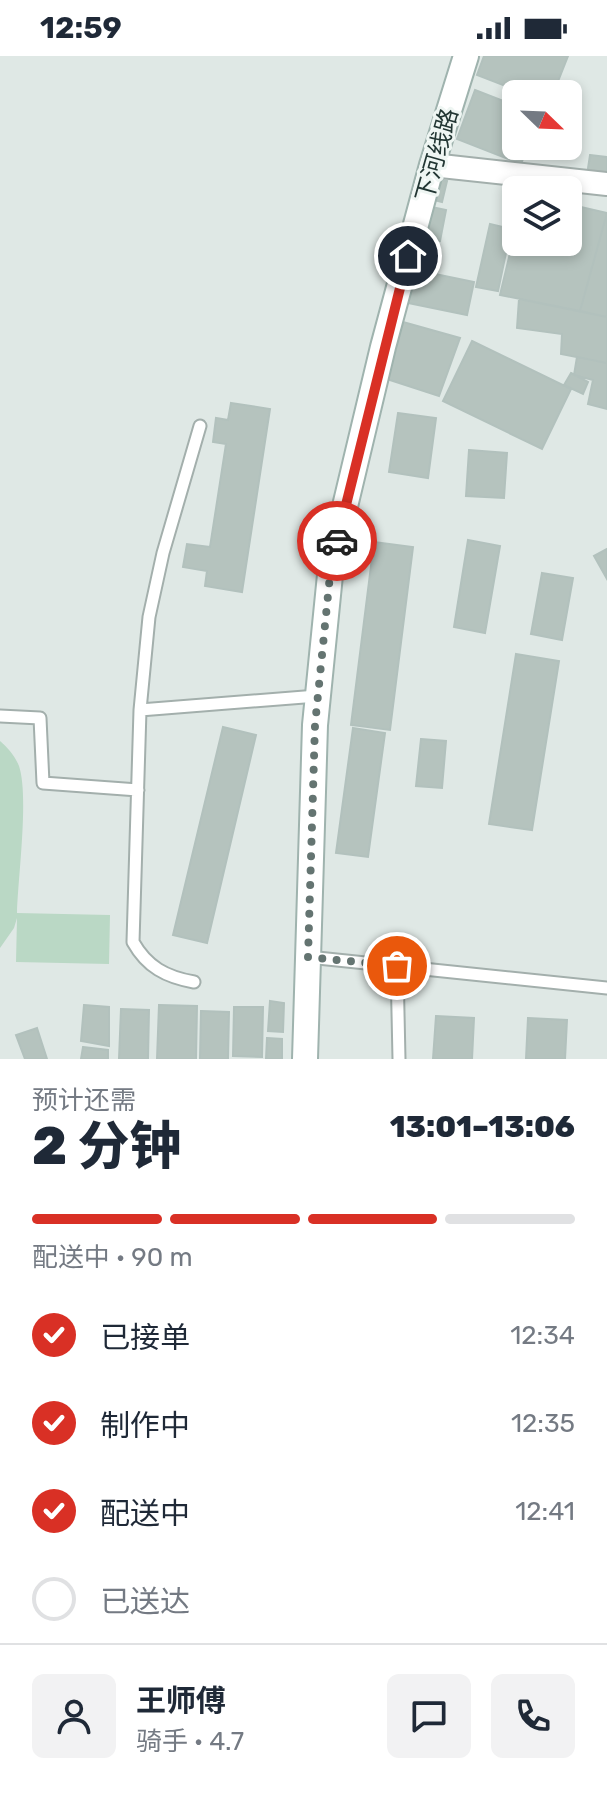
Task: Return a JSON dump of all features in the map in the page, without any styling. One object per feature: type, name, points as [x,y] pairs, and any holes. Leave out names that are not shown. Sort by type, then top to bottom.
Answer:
[{"type":"street","name":"下河线路","points":[[305,1059],[317,696],[331,565],[383,347],[432,165],[466,56]]},
{"type":"street","points":[[432,165],[607,184]]},
{"type":"lane","points":[[194,982],[157,971],[141,956],[133,942],[140,710],[149,617],[163,553],[200,426]]},
{"type":"lane","points":[[140,710],[317,696]]},
{"type":"lane","points":[[0,716],[40,718],[43,783],[138,790]]},
{"type":"lane","points":[[308,957],[607,988]]},
{"type":"lane","points":[[397,966],[399,1059]]},
{"type":"green space","points":[[0,741],[15,759],[22,779],[17,913],[110,915],[109,964],[16,962],[17,918],[0,948]]},
{"type":"building","points":[[484,56],[568,56],[559,80],[502,80],[502,85],[477,75]]},
{"type":"building","points":[[475,90],[502,101],[502,157],[457,139]]},
{"type":"building","points":[[590,155],[607,157],[607,178],[587,175]]},
{"type":"building","points":[[434,178],[447,181],[442,202],[430,199]]},
{"type":"building","points":[[427,206],[446,210],[440,241],[421,237]]},
{"type":"building","points":[[582,207],[607,213],[580,311],[500,295],[509,256],[582,256]]},
{"type":"building","points":[[607,213],[607,317],[580,311]]},
{"type":"building","points":[[490,224],[502,227],[502,256],[505,256],[498,291],[476,287]]},
{"type":"building","points":[[417,260],[437,264],[435,274],[474,282],[467,315],[408,303]]},
{"type":"building","points":[[519,299],[607,317],[607,363],[561,354],[562,334],[517,328]]},
{"type":"building","points":[[403,322],[460,338],[439,396],[387,379]]},
{"type":"building","points":[[472,341],[571,389],[542,449],[443,401]]},
{"type":"building","points":[[577,357],[607,363],[607,409],[588,404],[593,380],[574,375]]},
{"type":"building","points":[[571,373],[588,382],[583,394],[564,385]]},
{"type":"building","points":[[231,403],[270,409],[242,592],[205,586],[207,571],[183,567],[187,544],[210,547],[226,444],[213,442],[216,418],[228,420]]},
{"type":"building","points":[[398,413],[436,418],[428,478],[389,472]]},
{"type":"building","points":[[469,450],[507,453],[504,498],[466,496]]},
{"type":"building","points":[[468,540],[500,546],[485,633],[454,627]]},
{"type":"building","points":[[374,542],[413,547],[390,730],[351,725]]},
{"type":"building","points":[[607,549],[607,579],[594,556]]},
{"type":"building","points":[[542,573],[573,578],[562,640],[531,634]]},
{"type":"building","points":[[516,654],[559,661],[532,830],[489,824]]},
{"type":"building","points":[[223,727],[256,735],[207,943],[173,935]]},
{"type":"building","points":[[353,728],[385,733],[368,857],[336,853]]},
{"type":"building","points":[[421,739],[446,741],[442,788],[416,786]]},
{"type":"building","points":[[270,1001],[284,1003],[283,1032],[268,1031]]},
{"type":"building","points":[[84,1005],[109,1007],[109,1046],[81,1041]]},
{"type":"building","points":[[159,1005],[197,1006],[196,1059],[157,1059]]},
{"type":"building","points":[[234,1007],[263,1007],[262,1057],[233,1056]]},
{"type":"building","points":[[121,1009],[149,1010],[148,1059],[119,1059]]},
{"type":"building","points":[[201,1011],[229,1012],[228,1059],[200,1059]]},
{"type":"building","points":[[436,1016],[474,1018],[472,1059],[433,1059]]},
{"type":"building","points":[[528,1018],[567,1020],[565,1059],[526,1059]]},
{"type":"building","points":[[37,1028],[47,1059],[25,1059],[16,1035]]},
{"type":"building","points":[[267,1038],[282,1039],[282,1059],[266,1059]]},
{"type":"building","points":[[83,1047],[108,1050],[108,1059],[81,1059]]},
{"type":"way so far","points":[[337,541],[331,565],[315,725],[308,957],[397,966]]},
{"type":"route","points":[[337,541],[408,256]]}]
